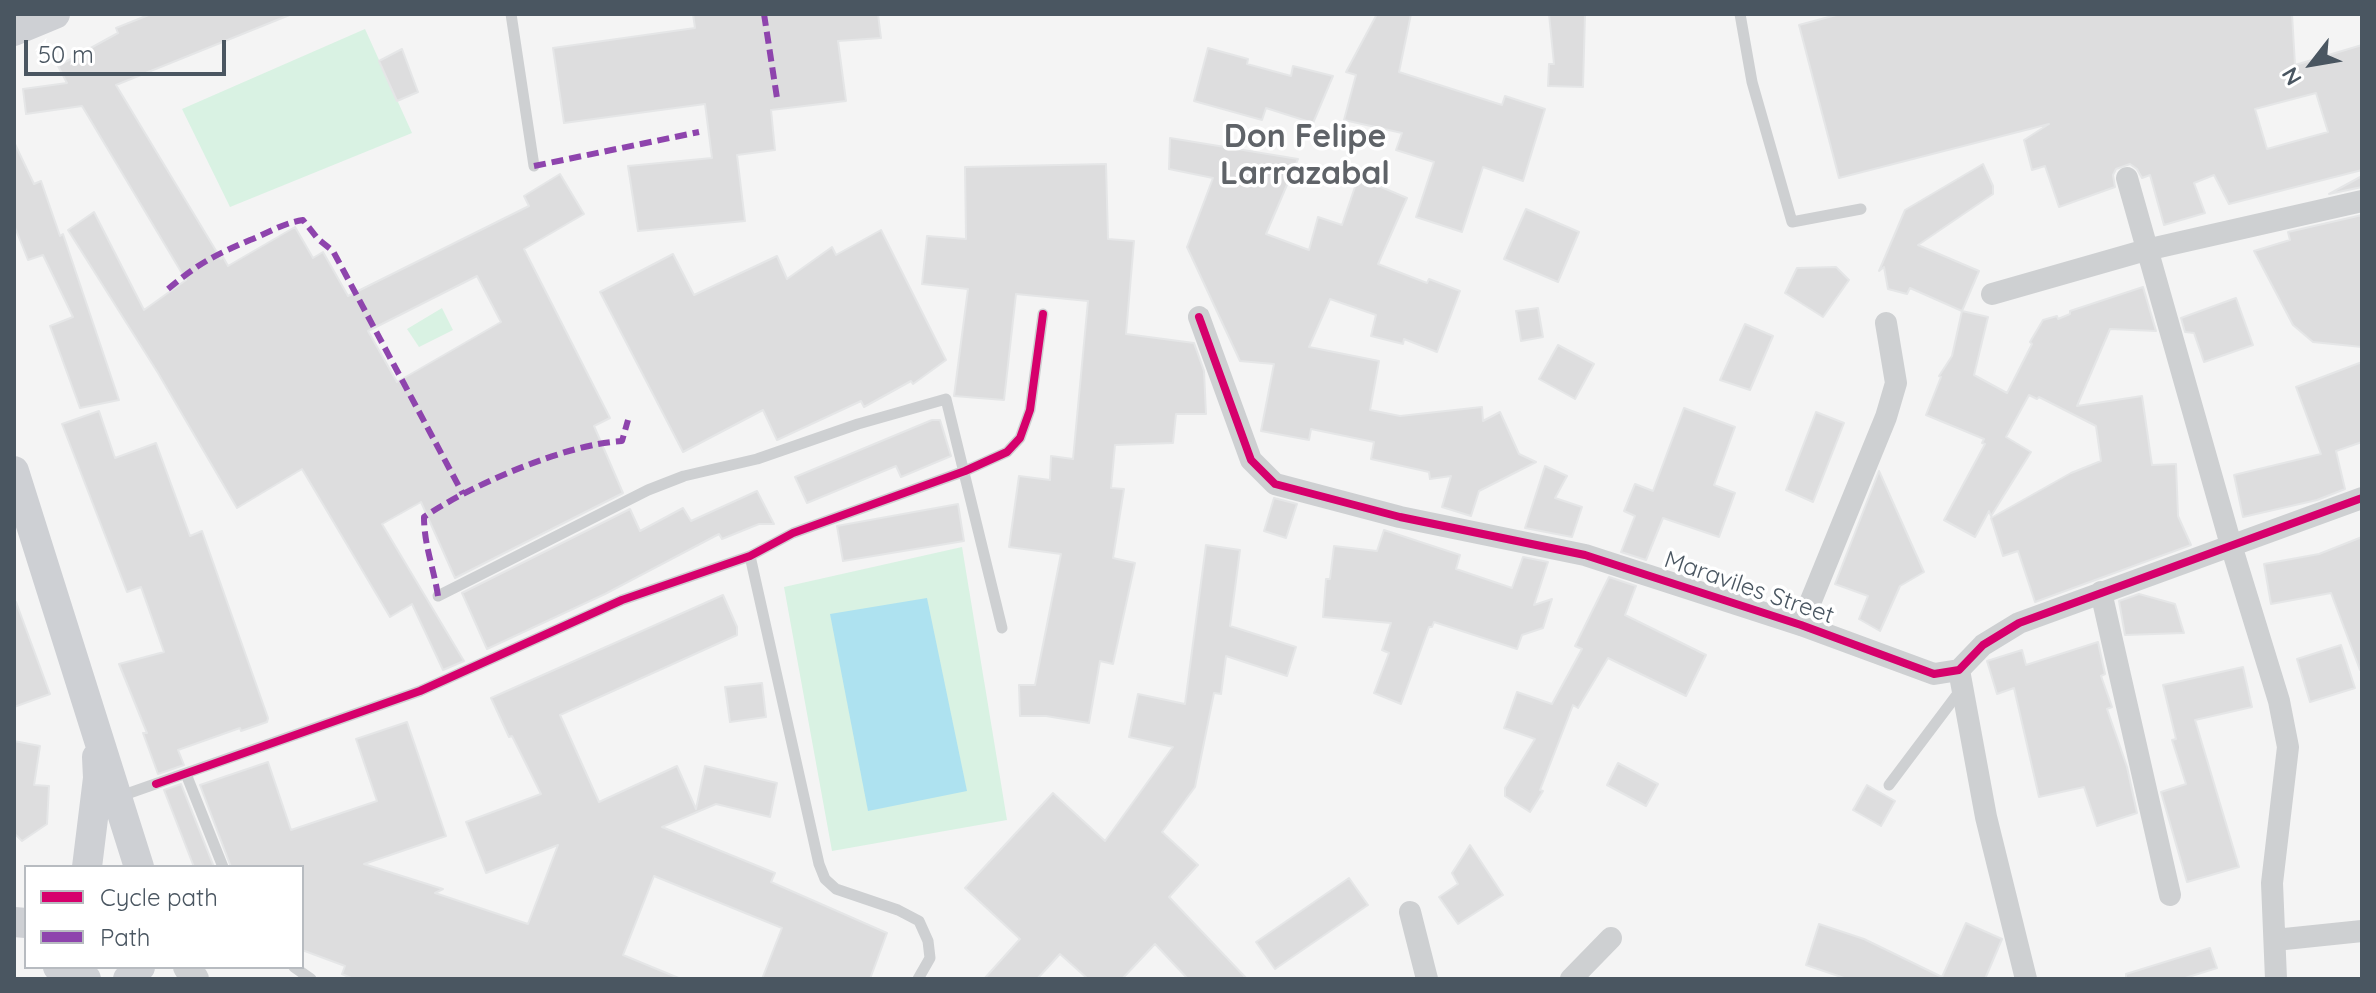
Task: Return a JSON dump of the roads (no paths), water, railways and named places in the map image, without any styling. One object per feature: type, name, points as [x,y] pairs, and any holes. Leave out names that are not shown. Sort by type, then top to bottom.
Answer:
[{"type":"main road","points":[[16,31],[55,14]]},
{"type":"main road","points":[[14,471],[138,865]]},
{"type":"main road","points":[[87,865],[98,778],[97,731]]},
{"type":"main road","points":[[63,969],[87,979]]},
{"type":"street","points":[[2127,178],[2231,545],[2279,701],[2288,747],[2272,883],[2276,979]]},
{"type":"street","points":[[1992,294],[2146,250],[2362,201]]},
{"type":"street","name":"Maraviles Street","points":[[1199,317],[1251,460],[1275,484],[1400,517],[1585,555],[1801,625],[1934,674],[1961,679]]},
{"type":"street","points":[[1801,625],[1886,417],[1896,383],[1886,323]]},
{"type":"street","points":[[2026,979],[1986,817],[1961,679],[1983,645],[2019,623],[2362,498]]},
{"type":"street","points":[[2101,592],[2170,895]]},
{"type":"street","points":[[1410,912],[1427,979]]},
{"type":"street","points":[[2275,940],[2362,931]]},
{"type":"street","points":[[1571,979],[1611,938]]},
{"type":"lane","points":[[511,14],[534,166]]},
{"type":"lane","points":[[1740,14],[1752,82],[1792,222],[1861,209]]},
{"type":"lane","points":[[118,797],[420,691],[622,600],[750,556],[793,533],[965,471],[1007,452],[1020,438],[1030,410],[1043,314]]},
{"type":"lane","points":[[438,596],[675,479],[757,459],[858,424],[946,399],[1002,628]]},
{"type":"lane","points":[[750,556],[825,879],[836,889],[898,910],[919,921],[928,941],[930,958],[918,979]]},
{"type":"lane","points":[[1889,785],[1961,679]]},
{"type":"lane","points":[[186,774],[222,865]]},
{"type":"water","points":[[927,598],[967,791],[868,811],[830,614]]},
{"type":"district","name":"Don Felipe Larrazabal","points":[[1305,156]]}]
